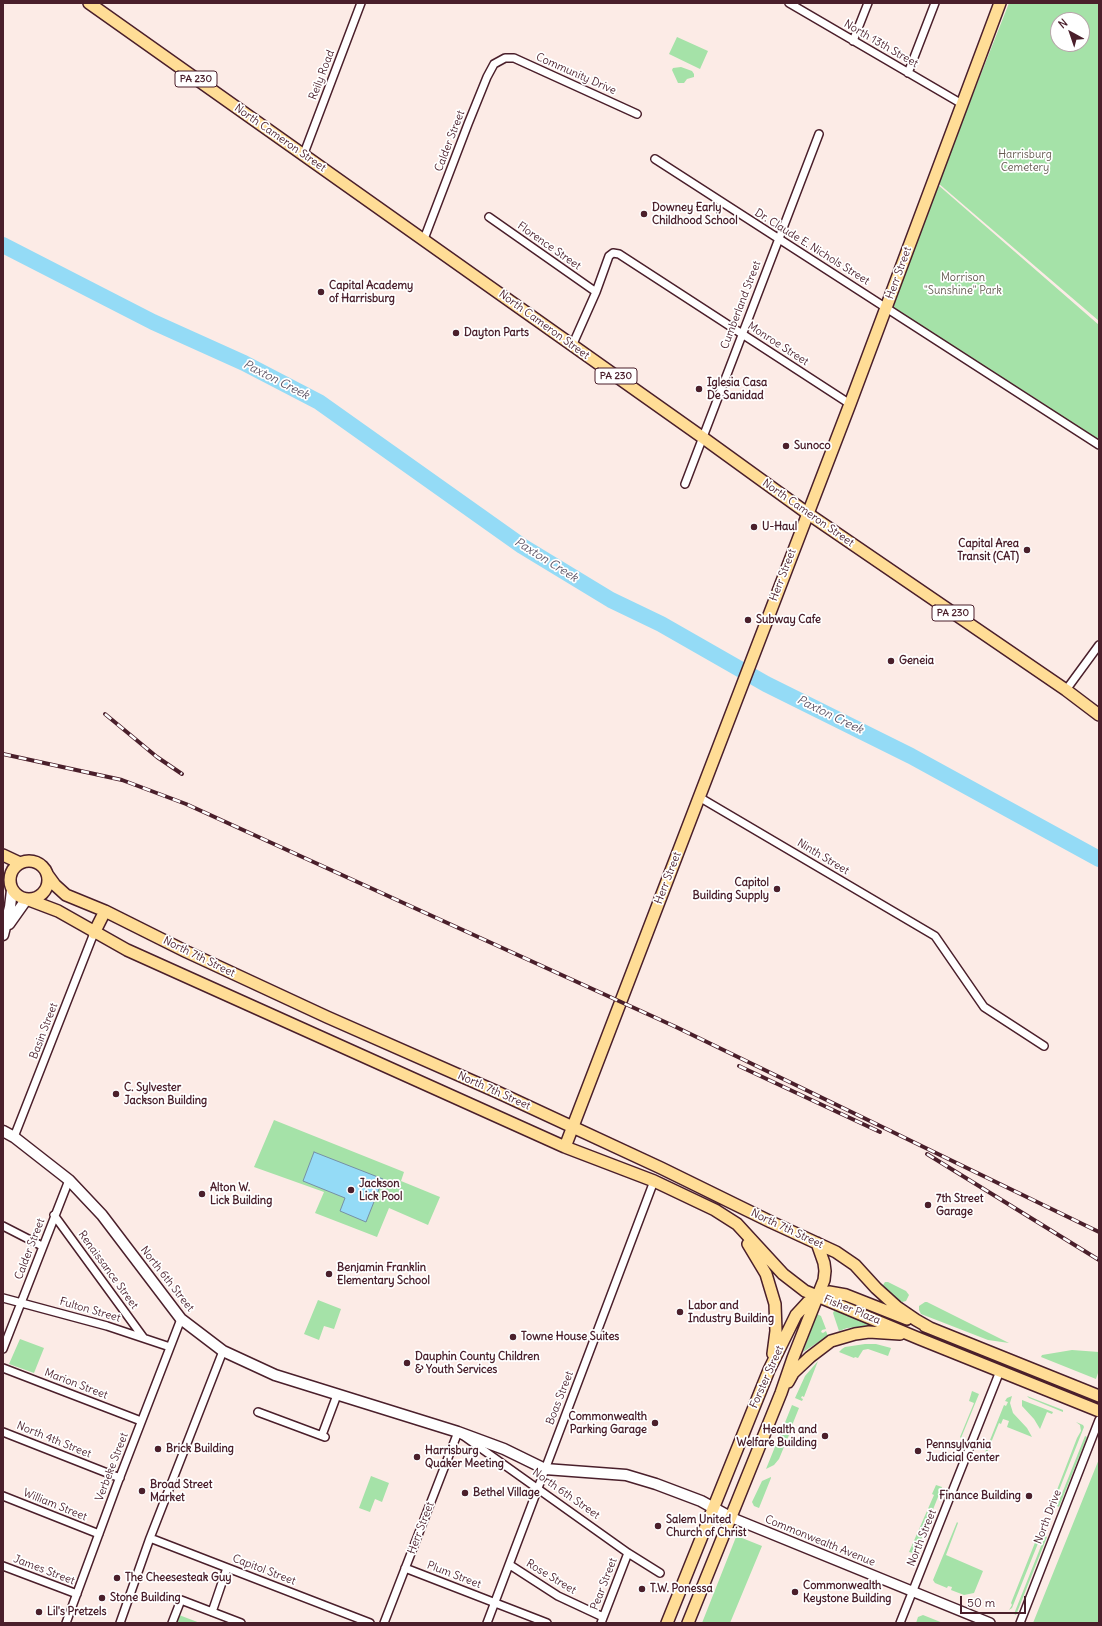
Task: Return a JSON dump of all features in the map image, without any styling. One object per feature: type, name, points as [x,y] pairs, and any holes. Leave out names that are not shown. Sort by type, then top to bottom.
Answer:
[{"type":"main road","name":"North Cameron Street","points":[[89,3],[304,156],[424,239],[807,513],[1066,690],[1099,715]]},
{"type":"main road","name":"Herr Street","points":[[565,1147],[850,404],[1000,3]]},
{"type":"main road","name":"North 7th Street","points":[[3,855],[20,863],[34,862],[44,868],[55,885],[66,895],[105,911],[187,952],[684,1179],[845,1257],[898,1307],[930,1328]]},
{"type":"main road","points":[[4,932],[8,884],[11,872],[20,863]]},
{"type":"main road","points":[[4,932],[27,900],[35,899],[45,891],[48,880],[47,874]]},
{"type":"main road","name":"North 7th Street","points":[[8,884],[15,894],[58,911],[126,950],[565,1147],[654,1181],[726,1217],[746,1234],[783,1274],[794,1283],[817,1296]]},
{"type":"main road","points":[[94,933],[105,911]]},
{"type":"main road","name":"North 6th Street","points":[[3,1131],[14,1137],[69,1180],[102,1215],[181,1319],[223,1351],[275,1375],[458,1432],[504,1449],[545,1469]]},
{"type":"main road","points":[[726,1217],[745,1238],[766,1274],[771,1289],[775,1304],[776,1330],[775,1345],[769,1370]]},
{"type":"main road","name":"Forster Street","points":[[688,1623],[781,1392],[824,1280],[826,1271],[822,1254],[817,1243]]},
{"type":"main road","name":"Fisher Plaza","points":[[817,1296],[829,1292],[846,1294],[1099,1396]]},
{"type":"main road","name":"Forster Street","points":[[667,1623],[769,1370],[791,1322],[802,1308],[817,1296]]},
{"type":"main road","name":"Fisher Plaza","points":[[817,1296],[1099,1411]]},
{"type":"main road","points":[[781,1392],[793,1374],[810,1357],[831,1341],[869,1332],[883,1332],[920,1339]]},
{"type":"main road","name":"Commonwealth Avenue","points":[[545,1469],[626,1475],[656,1484],[701,1501],[730,1517]]},
{"type":"street","name":"Reily Road","points":[[304,156],[361,3]]},
{"type":"street","name":"North 13th Street","points":[[788,3],[962,104]]},
{"type":"street","points":[[853,41],[868,3]]},
{"type":"street","points":[[908,73],[935,3]]},
{"type":"street","name":"Community Drive","points":[[505,58],[514,58],[637,114]]},
{"type":"street","name":"Calder Street","points":[[424,239],[487,77],[494,64],[505,58]]},
{"type":"street","name":"Cumberland Street","points":[[685,484],[819,134]]},
{"type":"street","name":"Dr. Claude E. Nichols Street","points":[[655,159],[1099,445]]},
{"type":"street","name":"Florence Street","points":[[489,217],[596,292]]},
{"type":"street","name":"Monroe Street","points":[[596,292],[609,256],[613,253],[619,254],[850,404]]},
{"type":"street","points":[[572,346],[596,292]]},
{"type":"street","points":[[1066,690],[1099,645]]},
{"type":"street","name":"Ninth Street","points":[[699,797],[935,936],[984,1007],[1044,1046]]},
{"type":"street","name":"Basin Street","points":[[14,1137],[94,933]]},
{"type":"street","name":"Calder Street","points":[[3,1349],[54,1215],[69,1180]]},
{"type":"street","name":"Boas Street","points":[[487,1623],[654,1181]]},
{"type":"street","name":"Renaissance Street","points":[[54,1215],[144,1338]]},
{"type":"street","points":[[3,1226],[42,1246]]},
{"type":"street","name":"Fulton Street","points":[[3,1298],[144,1338],[170,1347]]},
{"type":"street","name":"Verbeke Street","points":[[66,1623],[98,1534],[181,1319]]},
{"type":"street","points":[[120,1623],[150,1538],[223,1351]]},
{"type":"street","name":"Marion Street","points":[[3,1368],[141,1421]]},
{"type":"street","name":"North Street","points":[[900,1623],[1000,1371]]},
{"type":"street","points":[[258,1412],[324,1436],[337,1395]]},
{"type":"street","name":"North Drive","points":[[1020,1623],[1099,1420]]},
{"type":"street","name":"North 4th Street","points":[[3,1432],[120,1478]]},
{"type":"street","name":"North 6th Street","points":[[458,1432],[628,1553],[660,1573]]},
{"type":"street","name":"Herr Street","points":[[384,1623],[458,1432]]},
{"type":"street","name":"William Street","points":[[3,1496],[98,1534]]},
{"type":"street","name":"Commonwealth Avenue","points":[[730,1517],[990,1623]]},
{"type":"street","name":"Capitol Street","points":[[150,1538],[370,1623]]},
{"type":"street","name":"Pear Street","points":[[602,1620],[628,1553]]},
{"type":"street","name":"Rose Street","points":[[510,1565],[558,1596],[602,1620]]},
{"type":"street","name":"James Street","points":[[3,1566],[77,1594]]},
{"type":"street","points":[[212,1612],[227,1568]]},
{"type":"street","name":"Plum Street","points":[[405,1568],[547,1623]]},
{"type":"street","points":[[172,1623],[181,1600],[241,1623]]},
{"type":"green space","name":"Harrisburg Cemetery","points":[[1009,3],[1099,3],[1099,321],[938,183]]},
{"type":"green space","points":[[677,37],[708,51],[700,69],[669,54]]},
{"type":"green space","points":[[681,67],[692,71],[694,77],[687,79],[684,83],[678,83],[672,70],[673,68]]},
{"type":"green space","name":"Morrison \"Sunshine\" Park","points":[[937,184],[1099,325],[1099,443],[1032,396],[893,308]]},
{"type":"green space","points":[[274,1120],[404,1172],[401,1181],[440,1197],[428,1225],[389,1208],[377,1237],[315,1213],[324,1192],[254,1167]]},
{"type":"green space","points":[[885,1282],[906,1291],[909,1295],[906,1301],[902,1302],[892,1296],[883,1287]]},
{"type":"green space","points":[[318,1300],[341,1309],[334,1329],[324,1326],[319,1340],[304,1334]]},
{"type":"green space","points":[[925,1302],[1009,1343],[988,1340],[921,1314],[919,1306]]},
{"type":"green space","points":[[835,1309],[874,1326],[847,1328],[839,1331],[833,1313]]},
{"type":"green space","points":[[817,1314],[821,1316],[826,1329],[822,1330],[821,1332],[823,1333],[826,1331],[828,1336],[803,1352]]},
{"type":"green space","points":[[20,1339],[44,1348],[34,1373],[9,1364]]},
{"type":"green space","points":[[876,1344],[891,1348],[888,1356],[868,1349],[863,1350],[858,1358],[854,1358],[839,1352],[845,1347]]},
{"type":"green space","points":[[1072,1350],[1099,1352],[1099,1370],[1096,1379],[1041,1357],[1042,1355]]},
{"type":"green space","points":[[818,1361],[804,1397],[802,1396],[801,1398],[803,1399],[802,1401],[795,1398],[805,1376]]},
{"type":"green space","points":[[972,1391],[979,1394],[961,1438],[960,1437],[974,1403],[969,1401]]},
{"type":"green space","points":[[1012,1396],[1010,1403],[1013,1413],[1027,1428],[1032,1437],[1007,1427],[1009,1421],[1003,1419],[1001,1424],[999,1423],[986,1455],[984,1455],[1004,1405],[1006,1406],[1008,1402],[1005,1401],[1007,1398]]},
{"type":"green space","points":[[1027,1396],[1063,1410],[1063,1412],[1029,1398]]},
{"type":"green space","points":[[1022,1400],[1053,1412],[1052,1414],[1047,1412],[1040,1429],[1034,1419],[1022,1406]]},
{"type":"green space","points":[[792,1405],[799,1408],[791,1428],[784,1425]]},
{"type":"green space","points":[[1076,1422],[1084,1427],[1052,1508],[1050,1508],[1081,1431],[1080,1425]]},
{"type":"green space","points":[[781,1432],[789,1435],[779,1459],[774,1465],[766,1469]]},
{"type":"green space","points":[[1085,1436],[1087,1437],[1059,1507],[1057,1506]]},
{"type":"green space","points":[[1099,1459],[1099,1623],[1033,1623]]},
{"type":"green space","points":[[371,1476],[389,1483],[382,1502],[375,1499],[370,1512],[359,1508]]},
{"type":"green space","points":[[771,1477],[759,1508],[754,1506],[752,1502],[762,1481]]},
{"type":"green space","points":[[936,1485],[942,1487],[914,1557],[913,1553],[909,1552],[934,1495],[932,1494]]},
{"type":"green space","points":[[957,1522],[958,1523],[946,1555],[983,1571],[974,1593],[964,1595],[951,1590],[952,1587],[948,1586],[947,1588],[935,1583],[933,1580]]},
{"type":"green space","points":[[1040,1530],[1043,1531],[1012,1608],[1009,1610],[1012,1605],[1011,1603]]},
{"type":"green space","points":[[1045,1536],[1047,1537],[1016,1615],[1014,1614]]},
{"type":"green space","points":[[736,1537],[762,1546],[730,1623],[702,1623]]},
{"type":"green space","points":[[179,1615],[200,1623],[176,1623]]},
{"type":"green space","points":[[923,1615],[943,1623],[916,1623],[918,1617]]},
{"type":"water","name":"Jackson Lick Pool","points":[[314,1152],[383,1179],[366,1222],[340,1211],[345,1198],[303,1181]]},
{"type":"waterway","name":"Paxton Creek","points":[[3,245],[153,322],[244,363],[319,402],[522,546],[611,600],[661,624],[766,684],[911,756],[1099,859]]},
{"type":"railway","points":[[105,714],[157,757],[182,774]]},
{"type":"railway","points":[[3,754],[122,780],[186,804],[676,1027],[1099,1232]]},
{"type":"railway","points":[[739,1066],[880,1132]]},
{"type":"railway","points":[[927,1154],[1099,1260]]},
{"type":"place","name":"Downey Early Childhood School","points":[[644,214]]},
{"type":"place","name":"Capital Academy of Harrisburg","points":[[321,292]]},
{"type":"place","name":"Dayton Parts","points":[[456,333]]},
{"type":"place","name":"Iglesia Casa De Sanidad","points":[[699,389]]},
{"type":"place","name":"Sunoco","points":[[786,446]]},
{"type":"place","name":"U-Haul","points":[[754,527]]},
{"type":"place","name":"Capital Area Transit (CAT)","points":[[1027,550]]},
{"type":"place","name":"Subway Cafe","points":[[748,620]]},
{"type":"place","name":"Geneia","points":[[891,661]]},
{"type":"place","name":"Capitol Building Supply","points":[[777,889]]},
{"type":"place","name":"C. Sylvester Jackson Building","points":[[116,1094]]},
{"type":"place","name":"Jackson Lick Pool","points":[[351,1190]]},
{"type":"place","name":"Alton W. Lick Building","points":[[202,1194]]},
{"type":"place","name":"7th Street Garage","points":[[928,1205]]},
{"type":"place","name":"Benjamin Franklin Elementary School","points":[[329,1274]]},
{"type":"place","name":"Labor and Industry Building","points":[[680,1312]]},
{"type":"place","name":"Towne House Suites","points":[[513,1337]]},
{"type":"place","name":"Dauphin County Children & Youth Services","points":[[407,1363]]},
{"type":"place","name":"Commonwealth Parking Garage","points":[[655,1423]]},
{"type":"place","name":"Health and Welfare Building","points":[[825,1436]]},
{"type":"place","name":"Brick Building","points":[[158,1449]]},
{"type":"place","name":"Pennsylvania Judicial Center","points":[[918,1451]]},
{"type":"place","name":"Harrisburg Quaker Meeting","points":[[417,1457]]},
{"type":"place","name":"Broad Street Market","points":[[142,1491]]},
{"type":"place","name":"Bethel Village","points":[[465,1493]]},
{"type":"place","name":"Finance Building","points":[[1029,1496]]},
{"type":"place","name":"Salem United Church of Christ","points":[[658,1526]]},
{"type":"place","name":"The Cheesesteak Guy","points":[[117,1578]]},
{"type":"place","name":"T.W. Ponessa","points":[[642,1589]]},
{"type":"place","name":"Commonwealth Keystone Building","points":[[795,1592]]},
{"type":"place","name":"Stone Building","points":[[102,1598]]},
{"type":"place","name":"Lil's Pretzels","points":[[39,1612]]}]
